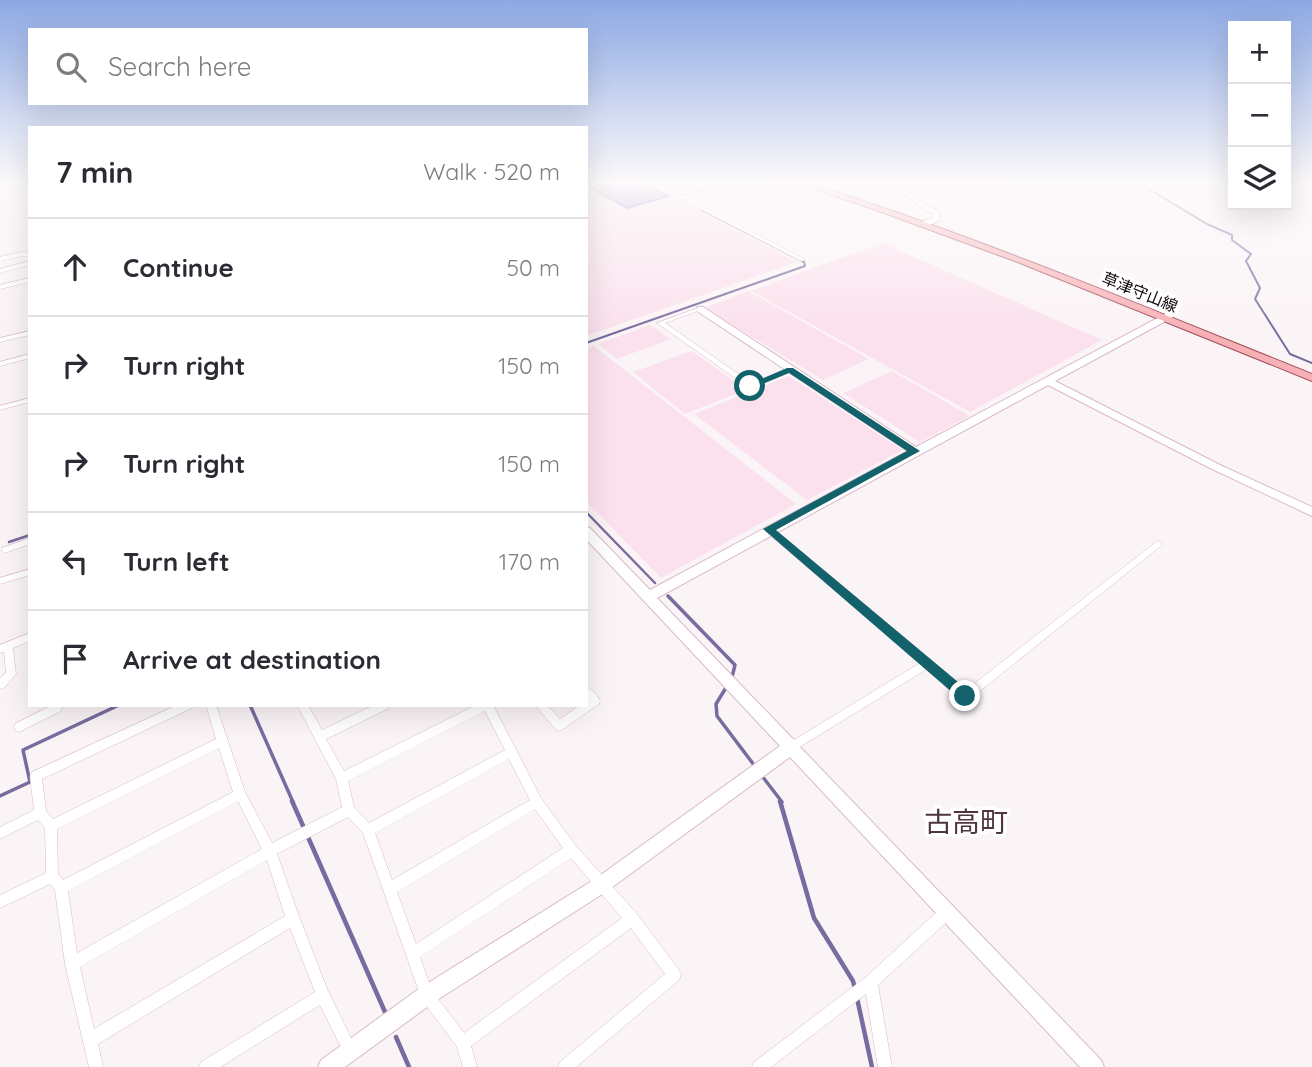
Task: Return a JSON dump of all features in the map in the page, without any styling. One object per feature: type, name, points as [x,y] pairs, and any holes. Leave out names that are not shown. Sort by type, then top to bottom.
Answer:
[{"type":"main road","name":"草津守山線","points":[[950,232],[1312,372]]},
{"type":"main road","name":"草津守山線","points":[[1167,317],[1312,379]]},
{"type":"street","points":[[749,232],[803,260]]},
{"type":"street","points":[[0,260],[23,254],[28,255]]},
{"type":"street","points":[[0,271],[28,264]]},
{"type":"street","points":[[0,286],[28,280]]},
{"type":"street","points":[[790,370],[750,386],[660,323],[700,309],[915,451]]},
{"type":"street","points":[[649,596],[768,529],[1167,317]]},
{"type":"street","points":[[0,340],[28,333]]},
{"type":"street","points":[[0,364],[28,357]]},
{"type":"street","points":[[1047,381],[1216,467],[1312,512]]},
{"type":"street","points":[[0,408],[28,401]]},
{"type":"street","points":[[768,529],[965,696],[1158,544]]},
{"type":"street","points":[[588,533],[793,746],[1094,1067]]},
{"type":"street","points":[[5,550],[28,542]]},
{"type":"street","points":[[1,582],[28,573]]},
{"type":"street","points":[[0,685],[11,674],[4,648],[28,638]]},
{"type":"street","points":[[327,1067],[427,995],[601,885],[793,746],[929,663]]},
{"type":"street","points":[[19,727],[57,707]]},
{"type":"street","points":[[96,1067],[92,1039],[72,964],[61,888],[52,876],[51,826],[40,813],[36,776],[184,707]]},
{"type":"street","points":[[212,707],[240,794],[270,851],[323,995],[350,1051]]},
{"type":"street","points":[[303,707],[342,778],[349,810],[368,830],[427,995],[463,1043],[470,1067]]},
{"type":"street","points":[[321,736],[381,707]]},
{"type":"street","points":[[342,778],[483,707]]},
{"type":"street","points":[[488,707],[537,802],[572,850],[632,919],[674,975],[565,1067]]},
{"type":"street","points":[[542,707],[558,726],[585,707]]},
{"type":"street","points":[[51,826],[221,742]]},
{"type":"street","points":[[368,830],[512,752]]},
{"type":"street","points":[[61,888],[240,794]]},
{"type":"street","points":[[390,889],[537,802]]},
{"type":"street","points":[[72,964],[270,851],[349,810]]},
{"type":"street","points":[[0,832],[40,813]]},
{"type":"street","points":[[413,954],[572,850]]},
{"type":"street","points":[[0,902],[52,876]]},
{"type":"street","points":[[759,1067],[871,982],[947,912]]},
{"type":"street","points":[[92,1039],[293,919]]},
{"type":"street","points":[[463,1043],[632,919]]},
{"type":"street","points":[[871,982],[885,1067]]},
{"type":"street","points":[[206,1067],[323,995]]},
{"type":"shaded area","points":[[588,232],[740,232],[797,262],[588,335]]},
{"type":"shaded area","points":[[882,243],[1102,340],[970,412],[751,291]]},
{"type":"shaded area","points":[[748,291],[869,359],[823,380],[704,308]]},
{"type":"shaded area","points":[[650,325],[671,339],[617,359],[598,344]]},
{"type":"shaded area","points":[[594,346],[796,504],[661,578],[588,503],[588,348]]},
{"type":"shaded area","points":[[692,351],[746,390],[685,414],[633,372]]},
{"type":"shaded area","points":[[892,371],[970,416],[920,442],[843,393]]},
{"type":"shaded area","points":[[789,376],[903,450],[807,500],[694,414]]},
{"type":"waterway","points":[[588,342],[805,266],[804,262],[745,232]]},
{"type":"waterway","points":[[1225,232],[1232,235],[1232,240],[1251,254],[1246,261],[1260,288],[1255,299],[1290,354],[1312,363]]},
{"type":"waterway","points":[[588,514],[655,583]]},
{"type":"waterway","points":[[9,542],[28,536]]},
{"type":"waterway","points":[[668,596],[735,665],[732,677]]},
{"type":"waterway","points":[[727,686],[716,704],[717,716],[754,765]]},
{"type":"waterway","points":[[0,796],[30,782],[23,750],[115,707]]},
{"type":"waterway","points":[[251,707],[293,802]]},
{"type":"waterway","points":[[762,776],[782,802]]},
{"type":"waterway","points":[[292,801],[304,828]]},
{"type":"waterway","points":[[780,801],[814,918],[853,981],[855,989]]},
{"type":"waterway","points":[[308,837],[385,1012]]},
{"type":"waterway","points":[[857,998],[872,1067]]},
{"type":"waterway","points":[[396,1037],[409,1067]]},
{"type":"district","name":"古高町","points":[[966,821]]},
{"type":"route","points":[[750,386],[790,370],[915,451],[768,529],[965,696]]}]
